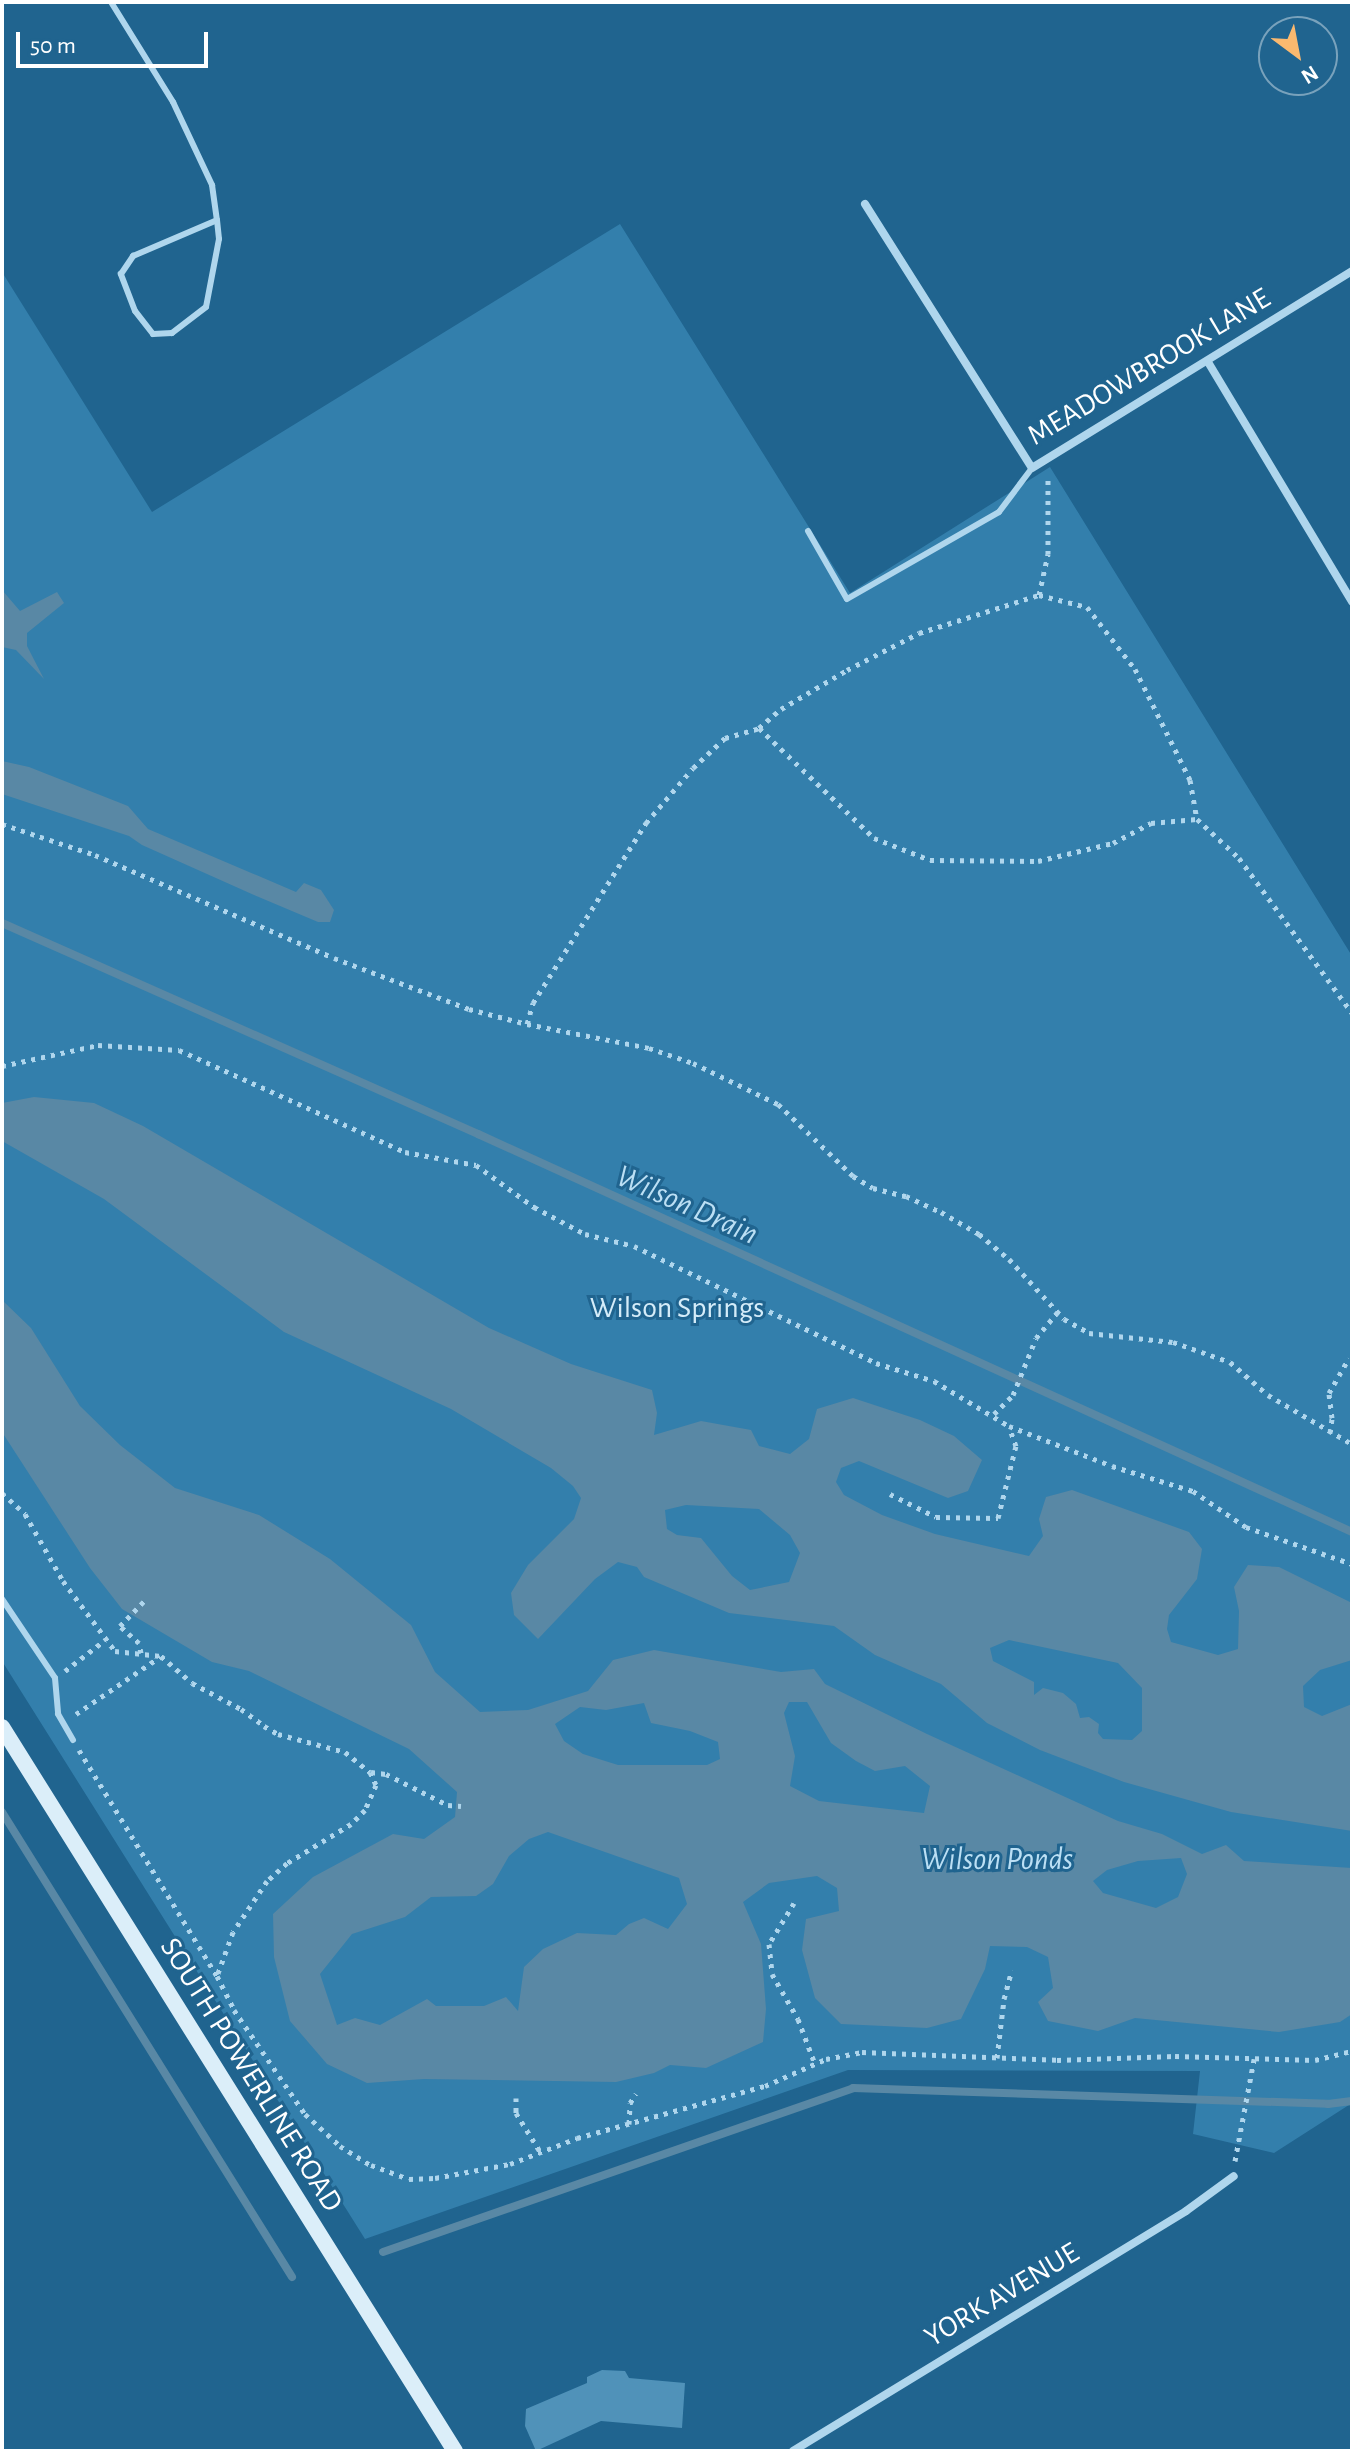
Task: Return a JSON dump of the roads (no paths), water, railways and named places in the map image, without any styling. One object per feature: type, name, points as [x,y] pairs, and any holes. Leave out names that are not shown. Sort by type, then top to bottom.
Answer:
[{"type":"street","name":"MEADOWBROOK LANE","points":[[865,204],[1032,468],[1352,271]]},
{"type":"street","points":[[1208,362],[1352,602]]},
{"type":"street","name":"SOUTH POWERLINE ROAD","points":[[2,1727],[455,2451]]},
{"type":"street","name":"YORK AVENUE","points":[[793,2451],[1186,2211],[1234,2176]]},
{"type":"lane","points":[[111,2],[173,102],[212,185],[217,220],[219,239],[206,307],[172,333],[153,334],[135,311],[121,274],[133,256],[217,220]]},
{"type":"lane","points":[[808,531],[847,599],[999,512],[1032,468]]},
{"type":"lane","points":[[2,1599],[55,1678],[58,1714],[73,1740]]},
{"type":"water","points":[[2,590],[20,611],[57,592],[64,603],[27,633],[27,646],[44,679],[16,650],[2,647]]},
{"type":"water","points":[[2,761],[29,767],[128,806],[148,829],[296,892],[304,883],[321,890],[334,910],[330,922],[318,922],[254,895],[142,845],[129,836],[2,794]]},
{"type":"water","name":"Wilson Ponds","points":[[34,1097],[94,1103],[143,1126],[489,1328],[571,1364],[652,1390],[657,1413],[654,1435],[701,1421],[751,1430],[759,1446],[790,1454],[809,1439],[817,1409],[853,1398],[920,1420],[954,1436],[982,1460],[968,1491],[948,1498],[859,1461],[841,1468],[836,1482],[844,1495],[882,1515],[935,1534],[1029,1556],[1043,1536],[1039,1519],[1046,1497],[1072,1490],[1189,1532],[1202,1549],[1197,1579],[1169,1615],[1167,1629],[1171,1642],[1218,1655],[1238,1649],[1239,1611],[1234,1587],[1248,1565],[1279,1567],[1352,1603],[1352,1660],[1320,1670],[1303,1686],[1304,1707],[1322,1716],[1352,1704],[1352,1831],[1231,1812],[1124,1782],[1040,1750],[987,1723],[941,1684],[875,1655],[834,1626],[729,1613],[644,1577],[637,1567],[618,1562],[595,1579],[538,1639],[514,1615],[511,1593],[528,1565],[574,1519],[581,1498],[573,1486],[551,1468],[451,1409],[284,1332],[104,1199],[2,1141],[2,1103]],"holes":[[[686,1505],[759,1509],[790,1535],[800,1553],[789,1582],[750,1590],[732,1576],[701,1538],[677,1535],[667,1529],[665,1510]],[[1009,1640],[1118,1663],[1142,1688],[1142,1731],[1132,1740],[1103,1739],[1098,1733],[1099,1724],[1089,1717],[1080,1718],[1076,1704],[1063,1693],[1043,1688],[1034,1695],[1034,1682],[993,1661],[990,1648]]]},
{"type":"water","name":"Wilson Ponds","points":[[2,1300],[31,1328],[80,1406],[120,1445],[175,1488],[259,1515],[330,1559],[411,1625],[435,1672],[480,1712],[528,1710],[588,1691],[613,1660],[654,1650],[781,1672],[814,1669],[825,1684],[927,1734],[1118,1821],[1162,1834],[1202,1854],[1226,1845],[1244,1861],[1352,1868],[1352,2014],[1340,2022],[1279,2032],[1135,2018],[1098,2031],[1048,2021],[1038,2002],[1053,1988],[1048,1957],[1027,1947],[990,1946],[985,1969],[961,2019],[927,2028],[841,2024],[815,1998],[802,1950],[806,1919],[839,1911],[837,1888],[817,1876],[769,1883],[743,1902],[761,1944],[766,2009],[763,2042],[706,2068],[670,2065],[654,2073],[616,2082],[424,2079],[367,2083],[327,2064],[290,2021],[274,1957],[273,1914],[313,1877],[393,1834],[424,1839],[455,1817],[457,1792],[409,1749],[249,1671],[212,1662],[122,1609],[90,1568],[2,1432]],"holes":[[[789,1702],[807,1702],[831,1743],[856,1761],[875,1771],[905,1766],[930,1786],[924,1813],[819,1801],[790,1786],[795,1756],[784,1713]],[[644,1703],[651,1723],[690,1731],[718,1742],[720,1759],[707,1765],[618,1765],[583,1754],[564,1741],[555,1724],[580,1707],[606,1710]],[[548,1832],[679,1878],[687,1904],[668,1929],[644,1918],[629,1924],[616,1935],[577,1933],[543,1949],[524,1967],[518,2011],[506,1997],[484,2006],[436,2006],[427,1999],[380,2025],[355,2018],[337,2025],[320,1974],[352,1934],[405,1917],[431,1897],[476,1896],[493,1884],[509,1856],[529,1839]],[[1181,1858],[1187,1874],[1178,1897],[1156,1908],[1103,1893],[1093,1881],[1107,1870],[1138,1861]]]},
{"type":"waterway","name":"Wilson Drain","points":[[2,923],[478,1134],[1352,1532]]},
{"type":"waterway","points":[[2,1812],[292,2277]]},
{"type":"waterway","points":[[383,2252],[853,2088],[1328,2104],[1352,2101]]},
{"type":"park label","name":"Wilson Springs","points":[[677,1308]]}]
